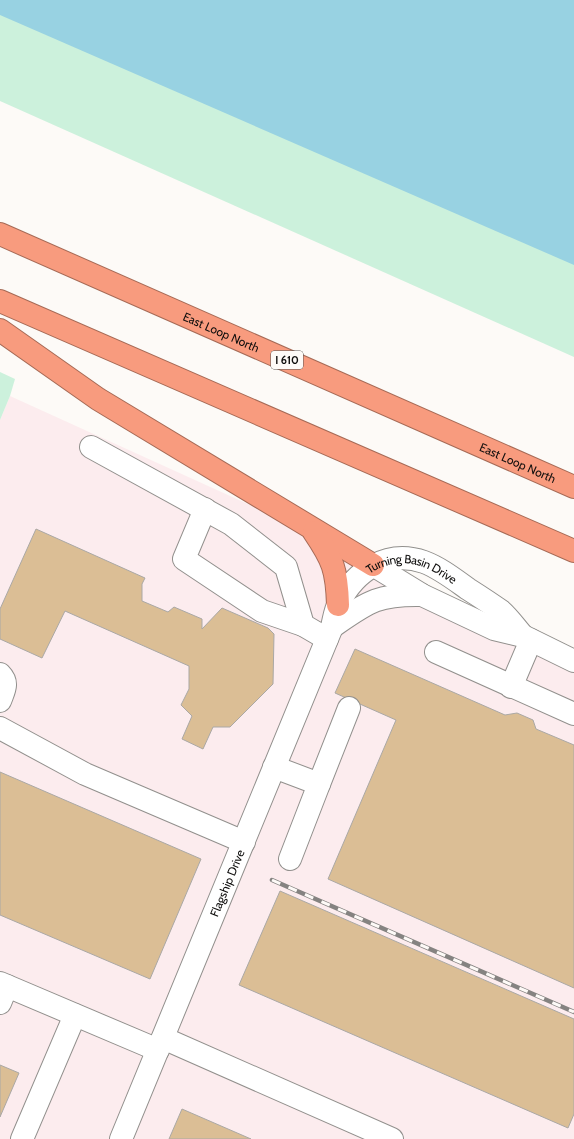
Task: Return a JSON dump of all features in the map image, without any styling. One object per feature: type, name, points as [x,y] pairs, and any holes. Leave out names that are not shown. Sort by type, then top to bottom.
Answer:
[{"type":"highway","name":"East Loop North","points":[[0,234],[574,487]]},
{"type":"highway","points":[[0,301],[574,551]]},
{"type":"highway","points":[[0,330],[98,399],[373,565]]},
{"type":"highway","points":[[311,528],[330,556],[337,579],[338,605]]},
{"type":"street","points":[[92,447],[232,524],[286,567],[303,626]]},
{"type":"street","points":[[205,509],[184,559],[262,611],[303,626],[329,633],[374,600],[395,594],[422,595]]},
{"type":"street","name":"Turning Basin Drive","points":[[373,565],[389,558],[405,558],[424,562],[446,573],[502,612],[527,638]]},
{"type":"street","name":"Turning Basin Drive","points":[[373,565],[422,595],[494,629],[527,638],[574,661]]},
{"type":"street","name":"Flagship Drive","points":[[121,1139],[329,633],[338,605],[346,590],[358,577],[373,565]]},
{"type":"street","points":[[511,687],[527,638]]},
{"type":"street","points":[[436,652],[574,714]]},
{"type":"street","points":[[0,674],[5,679],[6,684],[0,701]]},
{"type":"street","points":[[290,859],[349,708]]},
{"type":"street","points":[[0,728],[85,774],[244,842]]},
{"type":"street","points":[[274,767],[319,784]]},
{"type":"street","points":[[2,991],[161,1044],[392,1139]]},
{"type":"street","points":[[22,1139],[75,1015]]},
{"type":"shaded area","points":[[10,396],[296,526],[421,603],[574,672],[574,1139],[0,1139],[0,420]]},
{"type":"green space","points":[[0,0],[574,0],[574,357],[0,101]]},
{"type":"green space","points":[[0,372],[15,379],[0,420]]},
{"type":"water","points":[[0,0],[574,0],[574,265],[0,15]]},
{"type":"building","points":[[36,529],[145,578],[142,584],[142,601],[168,612],[174,607],[202,619],[202,629],[222,608],[268,628],[274,634],[273,684],[230,727],[213,727],[203,749],[182,739],[192,716],[181,705],[189,689],[189,666],[65,611],[42,658],[0,639],[0,609]]},
{"type":"building","points":[[355,649],[505,715],[517,713],[533,720],[536,729],[574,745],[574,988],[328,879],[396,720],[335,693]]},
{"type":"building","points":[[0,772],[201,859],[150,979],[0,915]]},
{"type":"building","points":[[280,891],[574,1019],[574,1114],[568,1128],[239,985]]},
{"type":"building","points":[[0,1065],[19,1073],[0,1117]]},
{"type":"building","points":[[182,1109],[251,1139],[169,1139]]},
{"type":"railway","points":[[272,880],[574,1012]]}]
